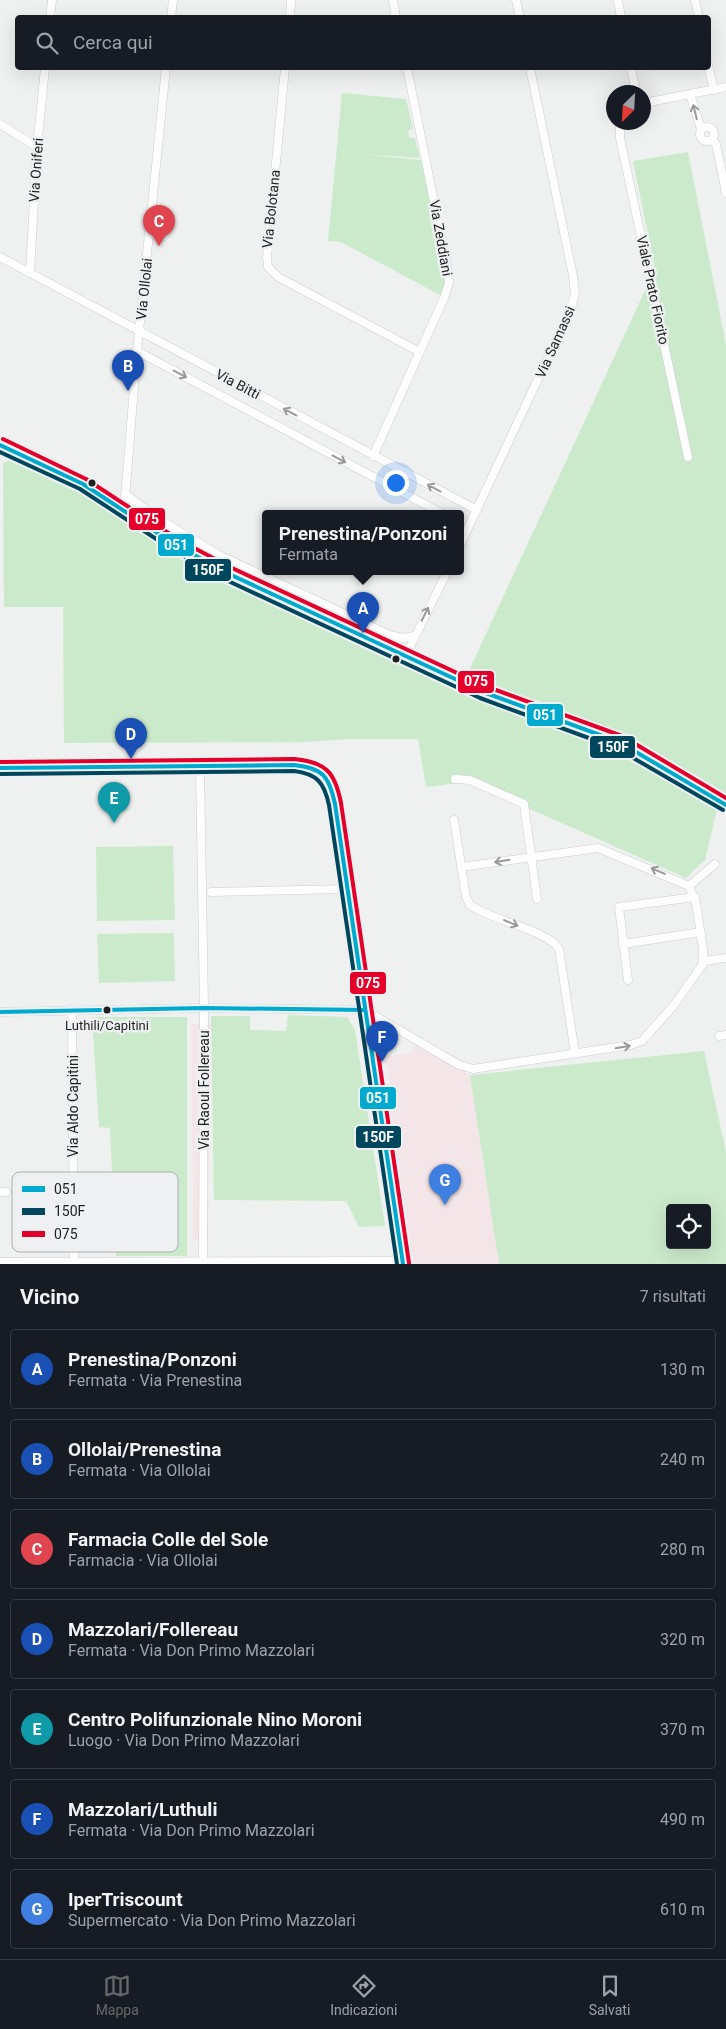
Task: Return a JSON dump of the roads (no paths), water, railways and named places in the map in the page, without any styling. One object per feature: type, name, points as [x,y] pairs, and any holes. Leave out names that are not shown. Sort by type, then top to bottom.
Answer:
[{"type":"main road","points":[[0,445],[79,482],[176,545],[222,571],[510,704],[619,742],[726,805]]},
{"type":"street","points":[[50,15],[52,0]]},
{"type":"street","points":[[171,15],[173,0]]},
{"type":"street","points":[[290,15],[292,0]]},
{"type":"street","points":[[393,0],[396,15]]},
{"type":"street","points":[[516,0],[519,15]]},
{"type":"street","points":[[618,0],[620,15]]},
{"type":"street","points":[[695,0],[698,15]]},
{"type":"street","name":"Via Oniferi","points":[[30,273],[45,70]]},
{"type":"street","name":"Via Ollolai","points":[[124,510],[137,351],[166,70]]},
{"type":"street","name":"Via Bolotana","points":[[285,70],[267,257],[268,267],[276,276],[418,351]]},
{"type":"street","name":"Via Zeddiani","points":[[373,456],[418,351],[447,292],[449,273],[407,70]]},
{"type":"street","name":"Via Samassi","points":[[464,537],[570,311],[574,296],[573,276],[530,70]]},
{"type":"street","points":[[631,70],[635,85]]},
{"type":"street","points":[[709,70],[714,90]]},
{"type":"street","points":[[651,102],[726,87]]},
{"type":"street","points":[[690,94],[701,129],[707,127],[712,129],[714,134],[712,140],[716,144],[726,193]]},
{"type":"street","points":[[0,124],[38,147]]},
{"type":"street","name":"Viale Prato Fiorito","points":[[620,130],[620,138],[688,457]]},
{"type":"street","name":"Via Bitti","points":[[0,257],[477,510]]},
{"type":"street","name":"Via Bitti","points":[[137,351],[435,510]]},
{"type":"street","points":[[125,494],[179,532],[241,566],[390,635],[403,638],[414,636]]},
{"type":"street","points":[[464,526],[469,528]]},
{"type":"street","points":[[405,657],[445,575]]},
{"type":"street","points":[[0,768],[303,765],[318,769],[324,774],[334,799],[403,1263],[3,1262]]},
{"type":"street","name":"Via Raoul Follereau","points":[[200,767],[204,1008],[203,1263]]},
{"type":"street","points":[[455,779],[470,780],[524,804],[537,899]]},
{"type":"street","points":[[454,820],[466,897],[470,905],[541,936],[558,947],[575,1052]]},
{"type":"street","points":[[0,1012],[204,1008],[365,1010],[459,1065],[473,1069],[575,1052],[630,1046],[642,1041],[674,1005],[704,961],[695,897],[689,886],[598,848],[461,867]]},
{"type":"street","points":[[689,886],[714,864]]},
{"type":"street","points":[[211,892],[347,889]]},
{"type":"street","points":[[628,980],[619,907],[695,897]]},
{"type":"street","points":[[623,944],[701,932]]},
{"type":"street","points":[[704,961],[726,958]]},
{"type":"street","name":"Via Aldo Capitini","points":[[72,1010],[73,1172]]},
{"type":"street","name":"Via Aldo Capitini","points":[[74,1252],[74,1262]]},
{"type":"place","name":"Farmacia Colle del Sole","points":[[159,246]]},
{"type":"place","name":"Ollolai/Prenestina","points":[[128,391]]},
{"type":"place","name":"Prenestina/Ponzoni","points":[[363,633]]},
{"type":"place","name":"Mazzolari/Follereau","points":[[131,759]]},
{"type":"place","name":"Centro Polifunzionale Nino Moroni","points":[[114,823]]},
{"type":"place","name":"Luthili/Capitini","points":[[107,1010]]},
{"type":"place","name":"Mazzolari/Luthuli","points":[[382,1062]]},
{"type":"place","name":"IperTriscount","points":[[445,1205]]}]
